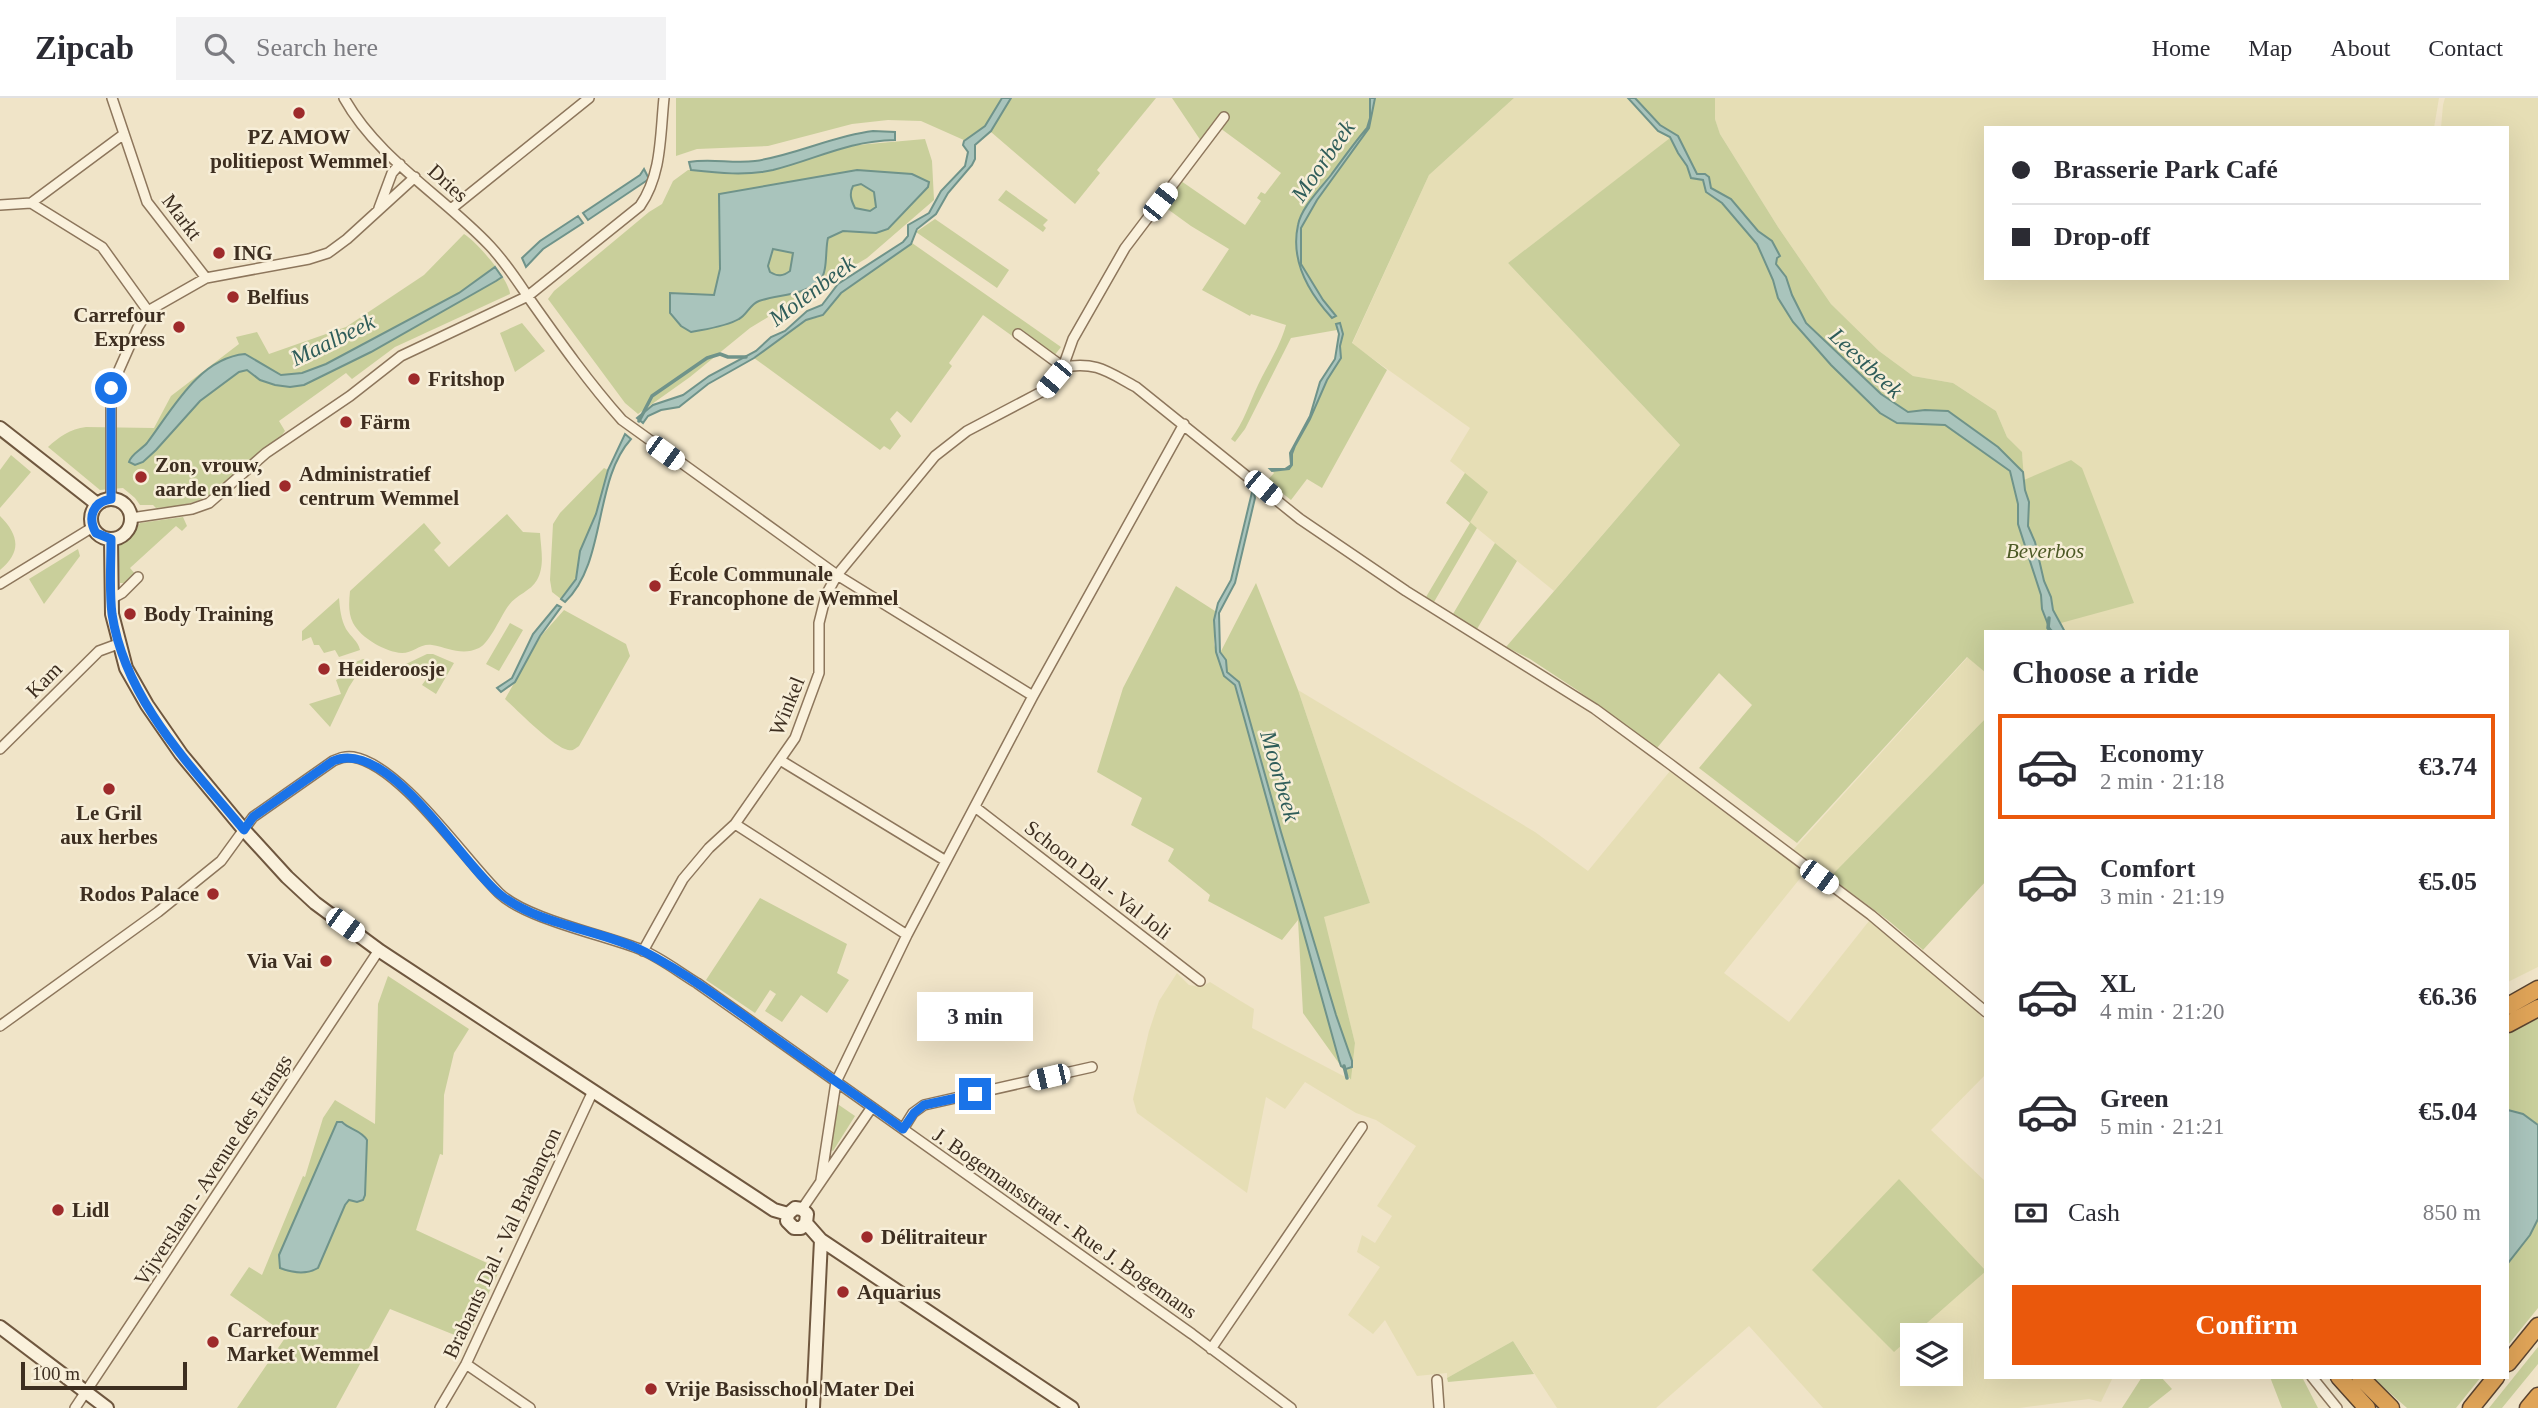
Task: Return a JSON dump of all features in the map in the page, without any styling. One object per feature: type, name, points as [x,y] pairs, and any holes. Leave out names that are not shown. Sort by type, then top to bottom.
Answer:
[{"type":"highway","points":[[2509,1005],[2538,989]]},
{"type":"highway","points":[[2509,1023],[2538,1008]]},
{"type":"highway","points":[[2509,1362],[2538,1326]]},
{"type":"highway","points":[[2341,1379],[2367,1408]]},
{"type":"highway","points":[[2362,1379],[2391,1408]]},
{"type":"highway","points":[[2471,1408],[2494,1379]]},
{"type":"highway","points":[[2528,1408],[2538,1396]]},
{"type":"street","name":"Markt","points":[[112,98],[147,202],[206,278]]},
{"type":"street","name":"Dries","points":[[344,98],[364,128],[488,244],[600,396],[622,420],[837,575],[1033,696]]},
{"type":"street","points":[[451,209],[589,98]]},
{"type":"street","points":[[131,518],[192,509],[209,503],[266,453],[350,396],[401,356],[527,296],[639,206],[651,190],[658,167],[664,98]]},
{"type":"street","points":[[1063,368],[1073,339],[1125,248],[1224,117]]},
{"type":"street","points":[[0,205],[31,203],[124,134]]},
{"type":"street","points":[[378,209],[392,173],[400,164]]},
{"type":"street","points":[[111,499],[111,388],[148,311],[206,278],[328,253],[415,177]]},
{"type":"street","points":[[31,203],[102,247],[148,311]]},
{"type":"street","points":[[1018,334],[1063,368],[1085,363],[1136,387],[1300,519],[1406,591],[1595,709],[1871,915],[1984,1011]]},
{"type":"street","name":"Winkel","points":[[643,951],[683,879],[709,848],[735,824],[795,738],[819,673],[819,623],[826,595],[837,575],[934,456],[967,431],[1045,390],[1063,368]]},
{"type":"street","points":[[821,1180],[836,1082],[907,934],[1033,696],[1184,424]]},
{"type":"street","points":[[0,428],[97,504]]},
{"type":"street","points":[[111,499],[127,505],[131,518],[125,533],[111,539],[99,536],[93,527],[93,511],[97,504],[111,499]]},
{"type":"street","points":[[0,584],[93,527]]},
{"type":"street","points":[[111,539],[111,599],[118,644],[126,668],[147,705],[181,754],[244,830],[302,892],[379,950],[774,1210],[788,1214]]},
{"type":"street","points":[[111,599],[138,578]]},
{"type":"street","name":"Kam","points":[[0,749],[99,651],[118,644]]},
{"type":"street","name":"J. Bogemansstraat - Rue J. Bogemans","points":[[0,1026],[158,912],[221,861],[253,817],[333,761],[344,756],[362,760],[397,783],[435,819],[501,896],[533,913],[643,951],[696,983],[1291,1408]]},
{"type":"street","points":[[780,760],[946,861]]},
{"type":"street","name":"Schoon Dal - Val Joli","points":[[975,807],[1200,981]]},
{"type":"street","points":[[735,824],[907,934]]},
{"type":"street","name":"Vijverslaan - Avenue des Etangs","points":[[75,1408],[379,950]]},
{"type":"street","points":[[903,1129],[914,1113],[924,1105],[1092,1067]]},
{"type":"street","name":"Brabants Dal - Val Brabançon","points":[[440,1408],[466,1364],[593,1091]]},
{"type":"street","points":[[802,1209],[872,1107]]},
{"type":"street","points":[[1211,1349],[1362,1127]]},
{"type":"street","points":[[795,1208],[802,1209],[807,1217],[806,1223],[797,1228],[791,1226],[787,1221],[788,1214],[795,1208]]},
{"type":"street","points":[[806,1223],[821,1240],[1072,1408]]},
{"type":"street","points":[[813,1408],[821,1240]]},
{"type":"street","points":[[0,1326],[107,1408]]},
{"type":"street","points":[[466,1364],[530,1408]]},
{"type":"street","points":[[2314,1379],[2337,1408]]},
{"type":"street","points":[[1437,1380],[1439,1408]]},
{"type":"shaded area","points":[[1514,98],[1628,98],[1658,131],[1671,138],[1508,263],[1680,445],[1554,591],[1446,503],[1465,473],[1450,461],[1470,428],[1352,344],[1429,175]]},
{"type":"shaded area","points":[[1715,98],[2439,98],[2434,126],[1984,126],[1984,280],[2509,280],[2509,126],[2441,126],[2443,105],[2445,98],[2538,98],[2538,967],[2509,982],[2509,630],[2064,630],[2060,623],[2071,460],[2024,481],[2022,453],[2007,437],[1996,411],[1953,383],[1913,376],[1879,351],[1831,304],[1778,227],[1720,134],[1715,119]]},
{"type":"shaded area","points":[[1968,657],[1984,671],[1984,720],[1830,877],[1792,851]]},
{"type":"shaded area","points":[[1298,690],[1535,832],[1588,871],[1670,771],[1775,851],[1806,871],[1724,973],[1789,1022],[1869,921],[1877,924],[1951,986],[1984,1019],[1984,1076],[1931,1130],[1984,1180],[1984,1273],[1926,1323],[1900,1323],[1900,1346],[1893,1352],[1900,1346],[1900,1386],[1963,1386],[1963,1323],[1927,1323],[1984,1273],[1984,1379],[2112,1379],[2101,1402],[2089,1399],[2019,1408],[1823,1408],[1749,1326],[1656,1408],[1557,1408],[1513,1341],[1447,1378],[1447,1373],[1417,1376],[1385,1320],[1373,1334],[1348,1315],[1380,1267],[1357,1252],[1362,1235],[1375,1243],[1392,1216],[1377,1206],[1416,1146],[1376,1120],[1356,1113],[1305,1082],[1285,1109],[1266,1097],[1247,1193],[1137,1113],[1133,1099],[1159,1001],[1177,973],[1189,985],[1201,987],[1210,982],[1254,1009],[1252,1028],[1351,1080],[1355,1043],[1323,917],[1370,903]]},
{"type":"green space","points":[[676,98],[1156,98],[1097,170],[1100,173],[1075,204],[991,132],[966,141],[921,121],[888,120],[852,124],[768,146],[697,149],[676,156]]},
{"type":"green space","points":[[1172,98],[1514,98],[1429,175],[1352,343],[1387,370],[1322,488],[1307,479],[1291,500],[1267,481],[1274,473],[1272,471],[1285,470],[1292,465],[1295,446],[1327,379],[1341,358],[1343,336],[1337,330],[1291,338],[1245,429],[1235,442],[1231,439],[1243,419],[1286,325],[1251,314],[1250,316],[1202,290],[1229,249],[1162,205],[1181,181],[1245,225],[1261,201],[1257,198],[1261,192],[1265,194],[1281,173],[1220,128],[1201,141]]},
{"type":"green space","name":"Beverbos","points":[[1628,98],[1715,98],[1715,119],[1720,134],[1778,227],[1831,304],[1879,351],[1913,376],[1953,383],[1996,411],[2007,437],[2022,452],[2024,480],[2071,460],[2082,468],[2134,603],[2061,623],[2064,630],[1984,630],[1984,671],[1967,657],[1797,843],[1699,768],[1752,705],[1719,673],[1657,748],[1577,690],[1530,659],[1506,647],[1680,445],[1508,263],[1670,138],[1658,131]]},
{"type":"green space","points":[[925,139],[932,161],[934,200],[867,258],[750,328],[690,377],[638,414],[625,403],[548,299],[554,291],[662,204],[673,181],[688,170],[773,170],[846,146]]},
{"type":"green space","points":[[1006,190],[1048,220],[1043,225],[1046,228],[1043,232],[998,200]]},
{"type":"green space","points":[[935,219],[1009,270],[997,288],[916,232]]},
{"type":"green space","points":[[464,234],[491,261],[504,279],[510,294],[395,347],[352,379],[346,373],[279,421],[285,431],[282,435],[228,482],[205,497],[171,507],[140,505],[123,488],[100,490],[48,447],[65,434],[80,428],[154,428],[171,396],[239,344],[236,337],[257,332],[269,354],[346,327],[424,275]]},
{"type":"green space","points":[[912,243],[1061,347],[1054,356],[1020,332],[1015,338],[983,315],[949,363],[952,366],[911,423],[897,411],[890,419],[901,436],[890,450],[884,446],[880,450],[754,358],[806,320],[819,317],[841,293]]},
{"type":"green space","points":[[522,323],[545,351],[515,372],[500,333]]},
{"type":"green space","points":[[11,455],[31,472],[0,508],[0,470]]},
{"type":"green space","points":[[604,468],[608,470],[596,514],[580,551],[576,579],[561,599],[552,592],[550,580],[553,524],[560,513]]},
{"type":"green space","points":[[1465,473],[1488,492],[1470,522],[1477,528],[1434,602],[1426,597],[1470,523],[1446,503]]},
{"type":"green space","points":[[507,514],[523,532],[540,533],[541,569],[534,584],[509,605],[483,645],[473,650],[461,651],[428,645],[402,653],[374,643],[357,629],[350,615],[350,591],[424,523],[441,543],[434,550],[449,567]]},
{"type":"green space","points":[[0,516],[11,530],[15,550],[0,570]]},
{"type":"green space","points":[[183,517],[187,526],[182,531],[176,526],[130,568],[136,575],[126,583],[120,583],[118,547],[132,536],[140,523]]},
{"type":"green space","points":[[1495,543],[1517,561],[1477,629],[1453,614]]},
{"type":"green space","points":[[78,549],[80,556],[44,604],[29,579]]},
{"type":"green space","points":[[1256,583],[1298,690],[1370,903],[1324,917],[1355,1043],[1351,1080],[1303,1013],[1298,920],[1282,940],[1208,901],[1210,895],[1168,861],[1174,849],[1131,825],[1142,798],[1097,772],[1123,688],[1176,586],[1215,611],[1214,644],[1218,657]]},
{"type":"green space","points":[[339,598],[344,625],[360,650],[339,657],[335,650],[324,653],[319,645],[314,645],[311,637],[302,641],[302,631]]},
{"type":"green space","points":[[564,610],[626,644],[630,656],[579,746],[572,750],[554,742],[505,699],[541,636]]},
{"type":"green space","points":[[510,623],[523,630],[499,671],[486,664]]},
{"type":"green space","points":[[427,654],[454,663],[436,694],[422,685],[427,678],[406,664]]},
{"type":"green space","points":[[367,659],[349,687],[330,727],[309,704],[341,694],[336,680],[346,675],[343,667]]},
{"type":"green space","points":[[1984,720],[1984,883],[1923,950],[1830,877]]},
{"type":"green space","points":[[760,898],[847,944],[837,973],[849,980],[827,1013],[801,995],[782,1022],[765,1011],[776,994],[770,990],[755,1013],[706,980]]},
{"type":"green space","points":[[388,976],[469,1029],[454,1053],[444,1095],[443,1155],[440,1154],[416,1230],[500,1269],[467,1340],[390,1309],[336,1408],[237,1408],[287,1335],[230,1295],[249,1267],[262,1275],[303,1176],[305,1177],[323,1118],[335,1100],[375,1124],[378,1004]]},
{"type":"green space","points":[[2538,1017],[2538,1308],[2509,1344],[2509,1033]]},
{"type":"green space","points":[[839,1105],[855,1116],[833,1151],[836,1106]]},
{"type":"green space","points":[[1899,1179],[1984,1269],[1984,1273],[1927,1323],[1900,1323],[1900,1347],[1894,1352],[1812,1270]]},
{"type":"green space","points":[[1513,1341],[1534,1374],[1448,1382],[1447,1378]]},
{"type":"green space","points":[[2538,1347],[2538,1364],[2502,1408],[2489,1408]]},
{"type":"green space","points":[[2141,1379],[2163,1379],[2172,1389],[2148,1408],[2122,1408]]},
{"type":"green space","points":[[2271,1379],[2303,1379],[2318,1408],[2282,1408]]},
{"type":"green space","points":[[2374,1379],[2479,1379],[2456,1408],[2407,1408]]},
{"type":"water","points":[[1002,98],[1011,98],[991,131],[975,145],[972,165],[948,193],[936,214],[917,229],[911,244],[841,293],[823,315],[806,320],[754,358],[708,384],[679,407],[661,410],[648,416],[643,423],[637,418],[653,405],[683,395],[709,376],[756,351],[771,337],[785,331],[807,311],[822,305],[838,284],[903,242],[908,236],[908,225],[929,213],[941,191],[965,166],[968,152],[963,145],[964,141],[985,126]]},
{"type":"water","points":[[1370,98],[1375,98],[1369,128],[1317,200],[1301,228],[1301,264],[1336,316],[1332,318],[1303,276],[1297,251],[1298,225],[1312,199],[1367,128]]},
{"type":"water","points":[[1628,98],[1635,98],[1660,125],[1678,136],[1697,174],[1709,177],[1711,188],[1731,199],[1758,231],[1772,241],[1780,256],[1776,264],[1786,277],[1806,323],[1881,394],[1908,412],[1948,411],[1998,447],[2023,472],[2029,502],[2028,526],[2035,542],[2053,610],[2064,630],[2050,630],[2042,609],[2041,595],[2018,524],[2018,504],[2010,471],[1945,425],[1897,423],[1880,413],[1831,365],[1793,322],[1778,298],[1757,244],[1722,203],[1706,192],[1703,180],[1691,178],[1670,137],[1658,131]]},
{"type":"water","points":[[873,131],[895,132],[895,140],[862,144],[789,166],[753,173],[691,170],[689,162],[755,161]]},
{"type":"water","points":[[644,169],[649,179],[588,220],[583,213],[640,175]]},
{"type":"water","points":[[857,170],[912,174],[929,182],[928,187],[888,229],[876,233],[843,231],[828,238],[823,276],[814,285],[799,292],[759,301],[742,317],[728,324],[691,332],[681,326],[670,313],[670,293],[714,295],[720,269],[719,194]],"holes":[[[861,184],[874,192],[876,207],[870,211],[855,208],[852,202],[853,186]],[[773,249],[793,253],[790,271],[780,275],[770,272],[768,266]]]},
{"type":"water","points":[[578,216],[583,223],[543,249],[526,267],[522,258],[540,241]]},
{"type":"water","points":[[495,267],[502,277],[496,281],[371,352],[304,385],[275,385],[260,380],[247,370],[239,372],[200,401],[143,462],[135,465],[129,462],[147,443],[188,388],[214,365],[245,354],[281,375],[302,373],[326,364],[459,293]]},
{"type":"water","points":[[1340,323],[1343,334],[1341,358],[1327,380],[1310,419],[1295,446],[1292,465],[1289,469],[1272,471],[1270,469],[1285,469],[1291,465],[1290,453],[1310,416],[1320,382],[1335,359],[1339,334],[1336,324]]},
{"type":"water","points":[[625,434],[631,439],[619,456],[611,477],[588,566],[565,602],[561,599],[576,579],[580,551],[596,514],[608,470]]},
{"type":"water","points":[[1253,488],[1255,498],[1235,583],[1219,613],[1220,652],[1226,660],[1227,672],[1239,682],[1281,832],[1352,1061],[1352,1067],[1346,1069],[1341,1066],[1339,1060],[1235,685],[1224,676],[1216,652],[1214,620],[1218,603],[1231,580]]},
{"type":"water","points":[[557,605],[561,607],[540,636],[515,682],[501,692],[497,688],[512,678],[533,634]]},
{"type":"water","points":[[2509,1110],[2523,1114],[2538,1125],[2538,1219],[2530,1235],[2509,1262]]},
{"type":"water","points":[[337,1122],[342,1122],[362,1134],[367,1140],[365,1195],[363,1200],[349,1200],[345,1205],[318,1268],[299,1272],[280,1268],[279,1255]]},
{"type":"waterway","name":"Molenbeek","points":[[639,421],[652,396],[707,358],[720,354],[746,357]]},
{"type":"waterway","name":"Leestbeek","points":[[2049,618],[2050,630]]},
{"type":"waterway","name":"Moorbeek","points":[[1344,1066],[1347,1078]]},
{"type":"place","name":"PZ AMOW politiepost Wemmel","points":[[299,113]]},
{"type":"place","name":"ING","points":[[219,253]]},
{"type":"place","name":"Belfius","points":[[233,297]]},
{"type":"place","name":"Carrefour Express","points":[[179,327]]},
{"type":"place","name":"Fritshop","points":[[414,379]]},
{"type":"place","name":"Färm","points":[[346,422]]},
{"type":"place","name":"Zon, vrouw, aarde en lied","points":[[141,477]]},
{"type":"place","name":"Administratief centrum Wemmel","points":[[285,486]]},
{"type":"place","name":"École Communale Francophone de Wemmel","points":[[655,586]]},
{"type":"place","name":"Body Training","points":[[130,614]]},
{"type":"place","name":"Heideroosje","points":[[324,669]]},
{"type":"place","name":"Le Gril aux herbes","points":[[109,789]]},
{"type":"place","name":"Rodos Palace","points":[[213,894]]},
{"type":"place","name":"Via Vai","points":[[326,961]]},
{"type":"place","name":"Lidl","points":[[58,1210]]},
{"type":"place","name":"Délitraiteur","points":[[867,1237]]},
{"type":"place","name":"Aquarius","points":[[843,1292]]},
{"type":"place","name":"Carrefour Market Wemmel","points":[[213,1342]]},
{"type":"place","name":"Vrije Basisschool Mater Dei","points":[[651,1389]]},
{"type":"route","points":[[111,388],[111,499],[97,504],[92,519],[96,533],[111,539],[111,599],[118,644],[126,668],[147,705],[181,754],[244,830],[253,817],[333,761],[344,756],[362,760],[397,783],[435,819],[501,896],[533,913],[643,951],[696,983],[903,1129],[914,1113],[924,1105],[975,1094]]},
{"type":"water label","name":"Maalbeek","points":[[333,340]]}]
